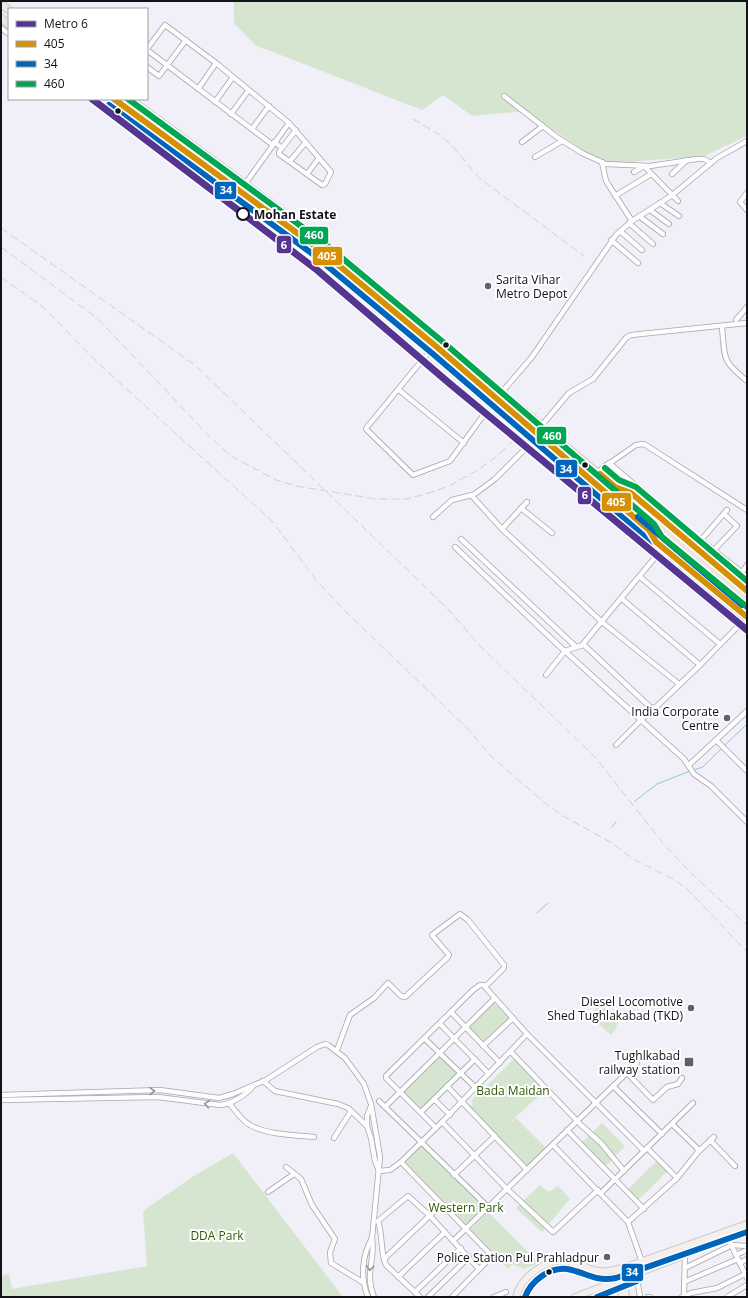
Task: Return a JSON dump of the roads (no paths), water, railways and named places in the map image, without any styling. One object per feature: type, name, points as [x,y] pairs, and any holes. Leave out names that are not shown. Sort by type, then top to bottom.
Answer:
[{"type":"highway","points":[[115,100],[319,249],[427,339],[649,530],[747,609]]},
{"type":"highway","points":[[131,100],[323,242],[747,599]]},
{"type":"main road","points":[[615,487],[631,493],[747,591]]},
{"type":"main road","points":[[649,530],[656,542],[747,617]]},
{"type":"main road","points":[[516,1297],[522,1282],[534,1272],[548,1264],[563,1260],[591,1270],[607,1272],[642,1262],[747,1224]]},
{"type":"main road","points":[[575,1297],[747,1229]]},
{"type":"main road","points":[[621,1269],[622,1297]]},
{"type":"main road","points":[[622,1279],[626,1297]]},
{"type":"street","points":[[148,49],[165,25],[186,40],[269,106],[296,130],[331,172],[325,184],[322,185],[279,153],[296,130]]},
{"type":"street","points":[[148,68],[159,76],[186,40]]},
{"type":"street","points":[[148,51],[231,114],[282,148]]},
{"type":"street","points":[[198,89],[216,63]]},
{"type":"street","points":[[215,102],[233,77]]},
{"type":"street","points":[[231,114],[248,90]]},
{"type":"street","points":[[504,96],[562,141],[582,153],[610,166],[644,166],[704,159],[712,163]]},
{"type":"street","points":[[96,100],[347,296],[423,360],[485,413],[464,443],[447,462],[415,474],[411,474],[366,428],[399,390],[423,360],[434,346]]},
{"type":"street","points":[[252,129],[269,106]]},
{"type":"street","points":[[244,184],[289,123]]},
{"type":"street","points":[[522,142],[543,126]]},
{"type":"street","points":[[535,157],[562,141]]},
{"type":"street","points":[[502,392],[532,357],[611,240],[630,222],[672,196],[712,163],[747,141]]},
{"type":"street","points":[[290,161],[306,142]]},
{"type":"street","points":[[308,174],[319,158]]},
{"type":"street","points":[[672,174],[687,160]]},
{"type":"street","points":[[602,162],[603,176],[630,222],[653,244]]},
{"type":"street","points":[[634,172],[644,166]]},
{"type":"street","points":[[644,166],[678,201]]},
{"type":"street","points":[[615,196],[651,174]]},
{"type":"street","points":[[747,193],[740,202],[747,210]]},
{"type":"street","points":[[660,203],[679,216]]},
{"type":"street","points":[[650,210],[669,224]]},
{"type":"street","points":[[261,229],[272,214]]},
{"type":"street","points":[[639,216],[663,234]]},
{"type":"street","points":[[620,231],[642,250]]},
{"type":"street","points":[[611,240],[638,262]]},
{"type":"street","points":[[351,291],[358,282]]},
{"type":"street","points":[[736,320],[747,307]]},
{"type":"street","points":[[542,425],[569,393],[593,379],[626,338],[635,333],[747,323]]},
{"type":"street","points":[[722,326],[725,358],[735,372],[746,379]]},
{"type":"street","points":[[399,390],[464,443]]},
{"type":"street","points":[[597,472],[636,445],[644,444],[747,510]]},
{"type":"street","points":[[433,517],[452,500],[472,495],[495,479],[527,447],[747,631]]},
{"type":"street","points":[[605,478],[609,472],[607,464]]},
{"type":"street","points":[[607,464],[697,537]]},
{"type":"street","points":[[472,495],[472,498],[502,528],[602,622],[679,684]]},
{"type":"street","points":[[605,512],[615,501]]},
{"type":"street","points":[[502,528],[527,502]]},
{"type":"street","points":[[521,508],[552,533]]},
{"type":"street","points":[[714,550],[737,526],[725,512],[701,540],[740,571],[743,571],[747,565]]},
{"type":"street","points":[[461,539],[575,646]]},
{"type":"street","points":[[455,548],[640,719],[690,769],[711,786],[747,822]]},
{"type":"street","points":[[546,676],[565,651],[575,646],[583,645],[657,555]]},
{"type":"street","points":[[640,576],[720,644]]},
{"type":"street","points":[[622,599],[700,665]]},
{"type":"street","points":[[616,745],[640,719],[700,665],[747,617]]},
{"type":"street","points":[[583,645],[652,709]]},
{"type":"street","points":[[690,769],[747,711]]},
{"type":"street","points":[[717,741],[746,768]]},
{"type":"street","points":[[337,1050],[352,1013],[369,1002],[388,983],[401,996],[405,997],[448,957],[449,955],[432,934],[460,914],[468,920],[504,967],[485,986]]},
{"type":"street","points":[[436,1128],[386,1076],[440,1024],[472,990],[480,985],[485,986],[527,1034],[595,1103],[677,1178]]},
{"type":"street","points":[[385,1107],[464,1027],[495,998]]},
{"type":"street","points":[[451,1012],[500,1063]]},
{"type":"street","points":[[483,1046],[513,1018]]},
{"type":"street","points":[[440,1024],[490,1074]]},
{"type":"street","points":[[379,1171],[390,1170],[401,1162],[450,1115],[527,1034]]},
{"type":"street","points":[[425,1038],[476,1088]]},
{"type":"street","points":[[1,1095],[160,1090],[219,1098],[253,1086],[321,1045],[328,1045],[337,1050],[345,1058],[364,1084],[371,1106],[379,1148],[379,1171],[369,1270],[369,1281],[374,1297]]},
{"type":"street","points":[[511,1052],[601,1143],[624,1171]]},
{"type":"street","points":[[421,1112],[474,1059]]},
{"type":"street","points":[[453,1240],[507,1190],[637,1063]]},
{"type":"street","points":[[627,1073],[653,1100],[667,1087],[678,1084],[682,1078]]},
{"type":"street","points":[[263,1081],[275,1091],[338,1104],[351,1111],[367,1126]]},
{"type":"street","points":[[1,1100],[158,1097],[210,1105],[220,1105],[229,1103],[246,1093],[253,1086]]},
{"type":"street","points":[[447,1086],[463,1101],[527,1170]]},
{"type":"street","points":[[614,1086],[662,1134]]},
{"type":"street","points":[[434,1099],[450,1115]]},
{"type":"street","points":[[379,1101],[422,1141],[488,1207]]},
{"type":"street","points":[[229,1103],[248,1124],[255,1127],[265,1131],[314,1137]]},
{"type":"street","points":[[442,1122],[507,1190],[553,1232],[615,1180],[693,1103]]},
{"type":"street","points":[[371,1106],[367,1116],[367,1126],[371,1138],[375,1161],[379,1171]]},
{"type":"street","points":[[334,1138],[351,1111]]},
{"type":"street","points":[[672,1124],[699,1151]]},
{"type":"street","points":[[567,1130],[644,1209]]},
{"type":"street","points":[[454,1174],[494,1136]]},
{"type":"street","points":[[628,1222],[677,1178],[699,1151],[712,1139],[735,1166]]},
{"type":"street","points":[[553,1145],[628,1222],[642,1262]]},
{"type":"street","points":[[401,1162],[492,1256],[452,1297]]},
{"type":"street","points":[[286,1167],[301,1179],[312,1204],[335,1239],[330,1252],[331,1263],[364,1283]]},
{"type":"street","points":[[268,1192],[294,1174]]},
{"type":"street","points":[[420,1297],[386,1265],[381,1228],[378,1221],[408,1196],[430,1216],[479,1269]]},
{"type":"street","points":[[384,1259],[442,1204]]},
{"type":"street","points":[[398,1277],[445,1232]]},
{"type":"street","points":[[685,1254],[683,1297],[717,1288],[746,1274],[727,1236]]},
{"type":"street","points":[[368,1297],[364,1283],[364,1260],[372,1238]]},
{"type":"street","points":[[684,1268],[732,1245],[736,1244],[747,1246]]},
{"type":"street","points":[[415,1292],[461,1248]]},
{"type":"street","points":[[684,1282],[738,1259],[747,1250]]},
{"type":"street","points":[[428,1297],[469,1257]]},
{"type":"street","points":[[738,1259],[747,1259]]},
{"type":"street","points":[[636,1274],[640,1297]]},
{"type":"street","points":[[727,1297],[747,1285]]},
{"type":"street","points":[[494,1297],[506,1292]]},
{"type":"waterway","points":[[724,746],[747,724]]},
{"type":"waterway","points":[[693,770],[703,767],[722,748]]},
{"type":"waterway","points":[[635,801],[657,784],[690,771]]},
{"type":"waterway","points":[[612,827],[616,822]]},
{"type":"waterway","points":[[537,913],[548,903]]},
{"type":"railway","points":[[413,119],[440,135],[454,148],[479,178],[584,256]]},
{"type":"railway","points":[[1,228],[195,365],[448,609],[479,645],[595,757],[662,842],[690,872],[747,925]]},
{"type":"railway","points":[[1,247],[97,318],[210,437],[231,456],[276,480],[296,486],[376,499],[406,499],[429,493],[449,486],[481,468],[497,456],[520,434],[540,408]]},
{"type":"railway","points":[[1,277],[42,306],[99,364],[272,521],[316,580],[344,610],[466,727],[492,757],[546,804],[565,817],[612,843],[633,859],[675,880],[688,890],[747,952]]},
{"type":"metro line","name":"6","points":[[93,100],[317,270],[449,383],[747,630]]},
{"type":"place","name":"Mohan Estate","points":[[243,214]]},
{"type":"place","name":"Sarita Vihar Metro Depot","points":[[488,286]]},
{"type":"place","name":"India Corporate Centre","points":[[727,718]]},
{"type":"place","name":"Diesel Locomotive Shed Tughlakabad (TKD)","points":[[691,1008]]},
{"type":"place","name":"Tughlkabad railway station","points":[[689,1062]]},
{"type":"place","name":"Police Station Pul Prahladpur","points":[[607,1257]]},
{"type":"park label","name":"Bada Maidan","points":[[513,1090]]},
{"type":"park label","name":"Western Park","points":[[466,1207]]},
{"type":"park label","name":"DDA Park","points":[[217,1235]]}]
